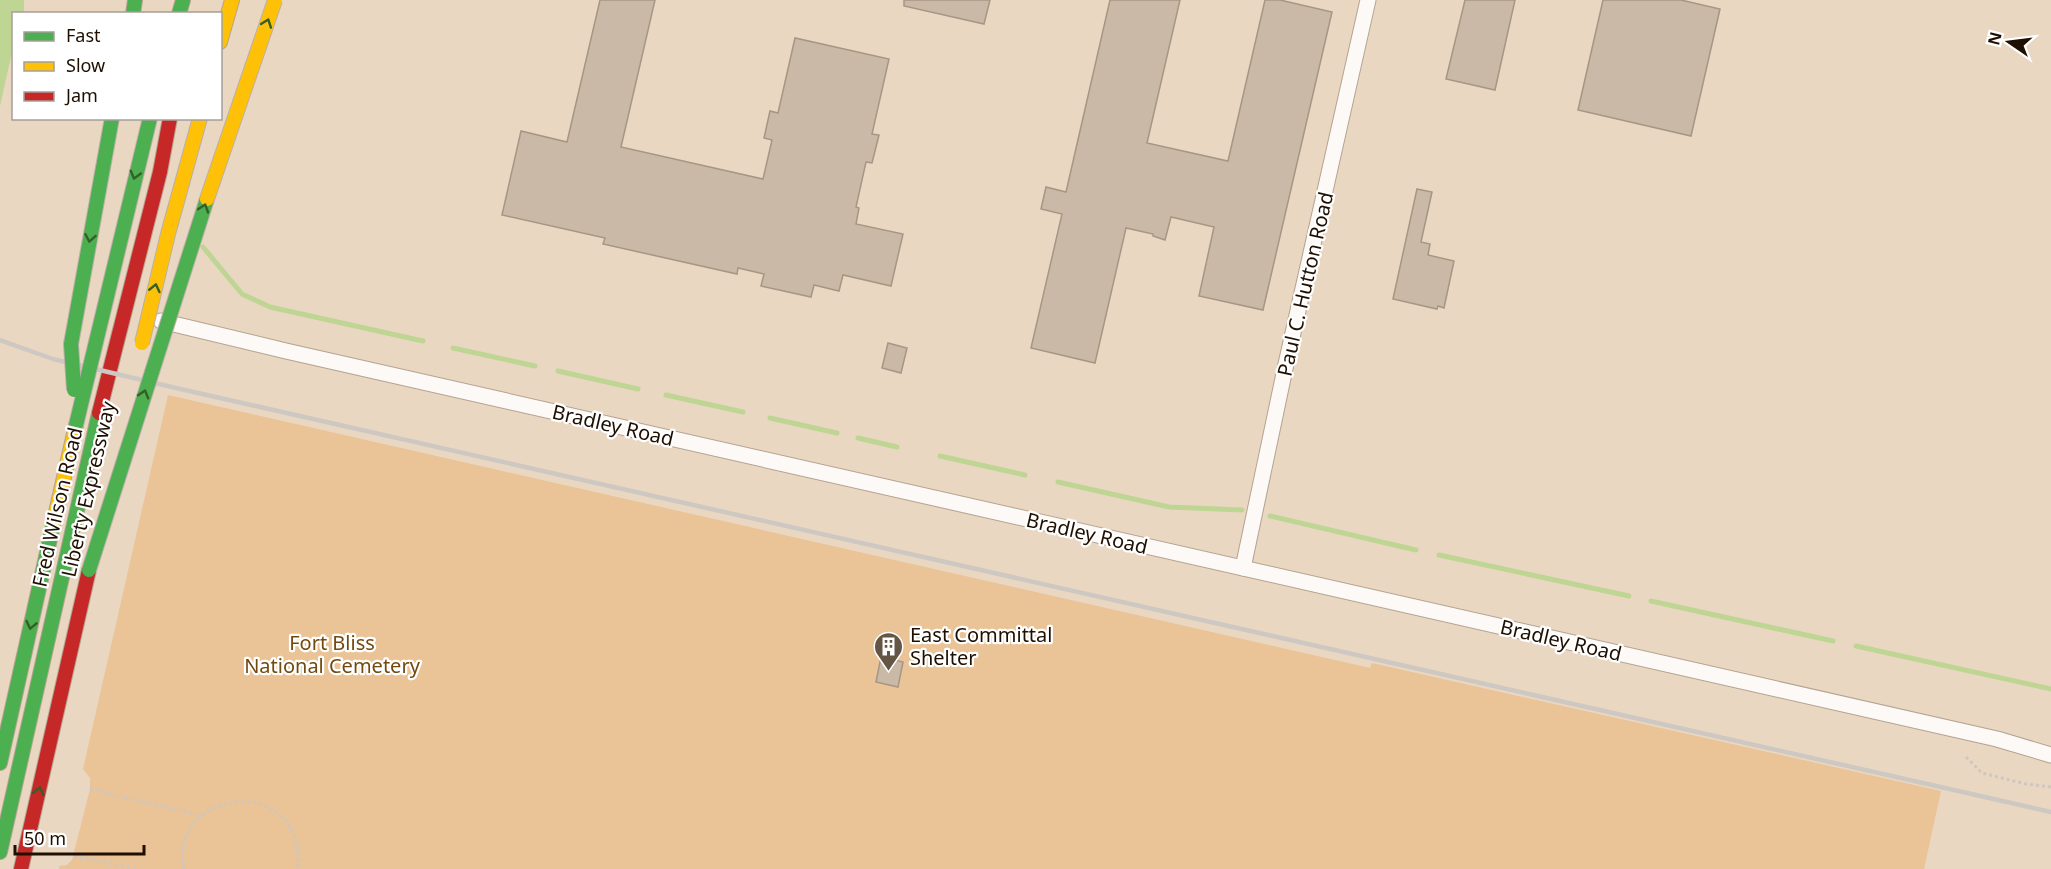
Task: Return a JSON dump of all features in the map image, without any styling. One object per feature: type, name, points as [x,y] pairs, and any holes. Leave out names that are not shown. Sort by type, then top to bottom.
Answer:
[{"type":"main road","points":[[222,35],[232,0]]},
{"type":"main road","points":[[89,570],[164,331],[275,0]]},
{"type":"main road","points":[[76,425],[71,344],[112,120]]},
{"type":"main road","name":"Liberty Expressway","points":[[0,763],[120,234],[149,120]]},
{"type":"main road","name":"Fred Wilson Road","points":[[160,172],[170,120]]},
{"type":"main road","name":"Fred Wilson Road","points":[[0,852],[105,383],[160,172],[177,120]]},
{"type":"main road","points":[[138,361],[168,234],[199,120]]},
{"type":"main road","name":"Liberty Expressway","points":[[21,869],[130,396]]},
{"type":"street","name":"Paul C. Hutton Road","points":[[1243,568],[1286,364],[1368,0]]},
{"type":"street","name":"Bradley Road","points":[[123,312],[308,356],[1986,736],[2051,755]]},
{"type":"path","points":[[1966,757],[1983,773],[2026,784],[2051,787]]},
{"type":"path","points":[[90,789],[201,816]]},
{"type":"path","points":[[184,869],[183,851],[190,830],[201,816],[216,806],[234,801],[252,801],[270,808],[285,820],[295,836],[299,855],[298,869]]},
{"type":"path","points":[[74,856],[136,869]]},
{"type":"green space","name":"Fort Bliss National Cemetery","points":[[168,395],[1370,668],[1372,663],[1941,791],[1924,869],[59,869],[59,866],[67,865],[72,860],[90,789],[90,778],[83,769]]},
{"type":"shaded area","points":[[0,0],[24,0],[24,12],[12,12],[12,52],[0,106]]},
{"type":"building","points":[[600,0],[655,0],[621,147],[763,179],[772,140],[764,138],[770,111],[778,113],[795,38],[889,59],[872,134],[879,135],[872,163],[866,162],[856,207],[859,208],[856,224],[903,234],[891,286],[843,275],[839,291],[814,285],[811,297],[761,286],[764,274],[738,268],[737,274],[603,244],[605,238],[502,215],[521,131],[567,142]]},
{"type":"building","points":[[904,0],[990,0],[984,24],[904,6]]},
{"type":"building","points":[[1110,0],[1180,0],[1147,143],[1228,161],[1265,0],[1280,0],[1332,12],[1263,310],[1199,296],[1214,227],[1171,217],[1165,240],[1153,234],[1126,228],[1095,363],[1031,348],[1062,214],[1041,209],[1046,187],[1066,192]]},
{"type":"building","points":[[1465,0],[1515,0],[1495,90],[1446,79]]},
{"type":"building","points":[[1603,0],[1681,0],[1720,9],[1691,136],[1578,110]]},
{"type":"building","points":[[1417,189],[1432,192],[1421,242],[1430,244],[1428,255],[1454,261],[1444,308],[1438,306],[1437,309],[1393,299]]},
{"type":"building","points":[[888,343],[907,348],[901,373],[882,368]]},
{"type":"building","name":"East Committal Shelter","points":[[881,657],[903,662],[898,687],[876,682]]},
{"type":"waterway","points":[[203,247],[242,294],[270,307],[423,341]]},
{"type":"waterway","points":[[453,348],[535,366]]},
{"type":"waterway","points":[[558,371],[638,389]]},
{"type":"waterway","points":[[666,395],[743,412]]},
{"type":"waterway","points":[[770,418],[837,433]]},
{"type":"waterway","points":[[858,438],[897,447]]},
{"type":"waterway","points":[[940,456],[1025,475]]},
{"type":"waterway","points":[[1058,482],[1169,507],[1242,510]]},
{"type":"waterway","points":[[1270,516],[1416,550]]},
{"type":"waterway","points":[[1439,555],[1629,596]]},
{"type":"waterway","points":[[1651,601],[1833,641]]},
{"type":"waterway","points":[[1856,646],[2051,689]]},
{"type":"railway","points":[[0,340],[53,359],[176,388],[2051,812]]},
{"type":"traffic: fast","points":[[133,12],[135,0]]},
{"type":"traffic: fast","points":[[180,12],[183,0]]},
{"type":"traffic: fast","points":[[74,390],[71,344],[112,120]]},
{"type":"traffic: fast","points":[[76,425],[150,120]]},
{"type":"traffic: fast","points":[[89,570],[207,199]]},
{"type":"traffic: fast","points":[[0,852],[99,413]]},
{"type":"traffic: fast","points":[[0,763],[54,521]]},
{"type":"traffic: slow","points":[[222,35],[232,0]]},
{"type":"traffic: slow","points":[[207,199],[275,0]]},
{"type":"traffic: slow","points":[[142,343],[168,234],[199,120]]},
{"type":"traffic: slow","points":[[54,521],[76,425]]},
{"type":"traffic: jam","points":[[99,413],[160,172],[170,120]]},
{"type":"traffic: jam","points":[[21,869],[89,570]]},
{"type":"place","name":"East Committal Shelter","points":[[889,672]]}]
